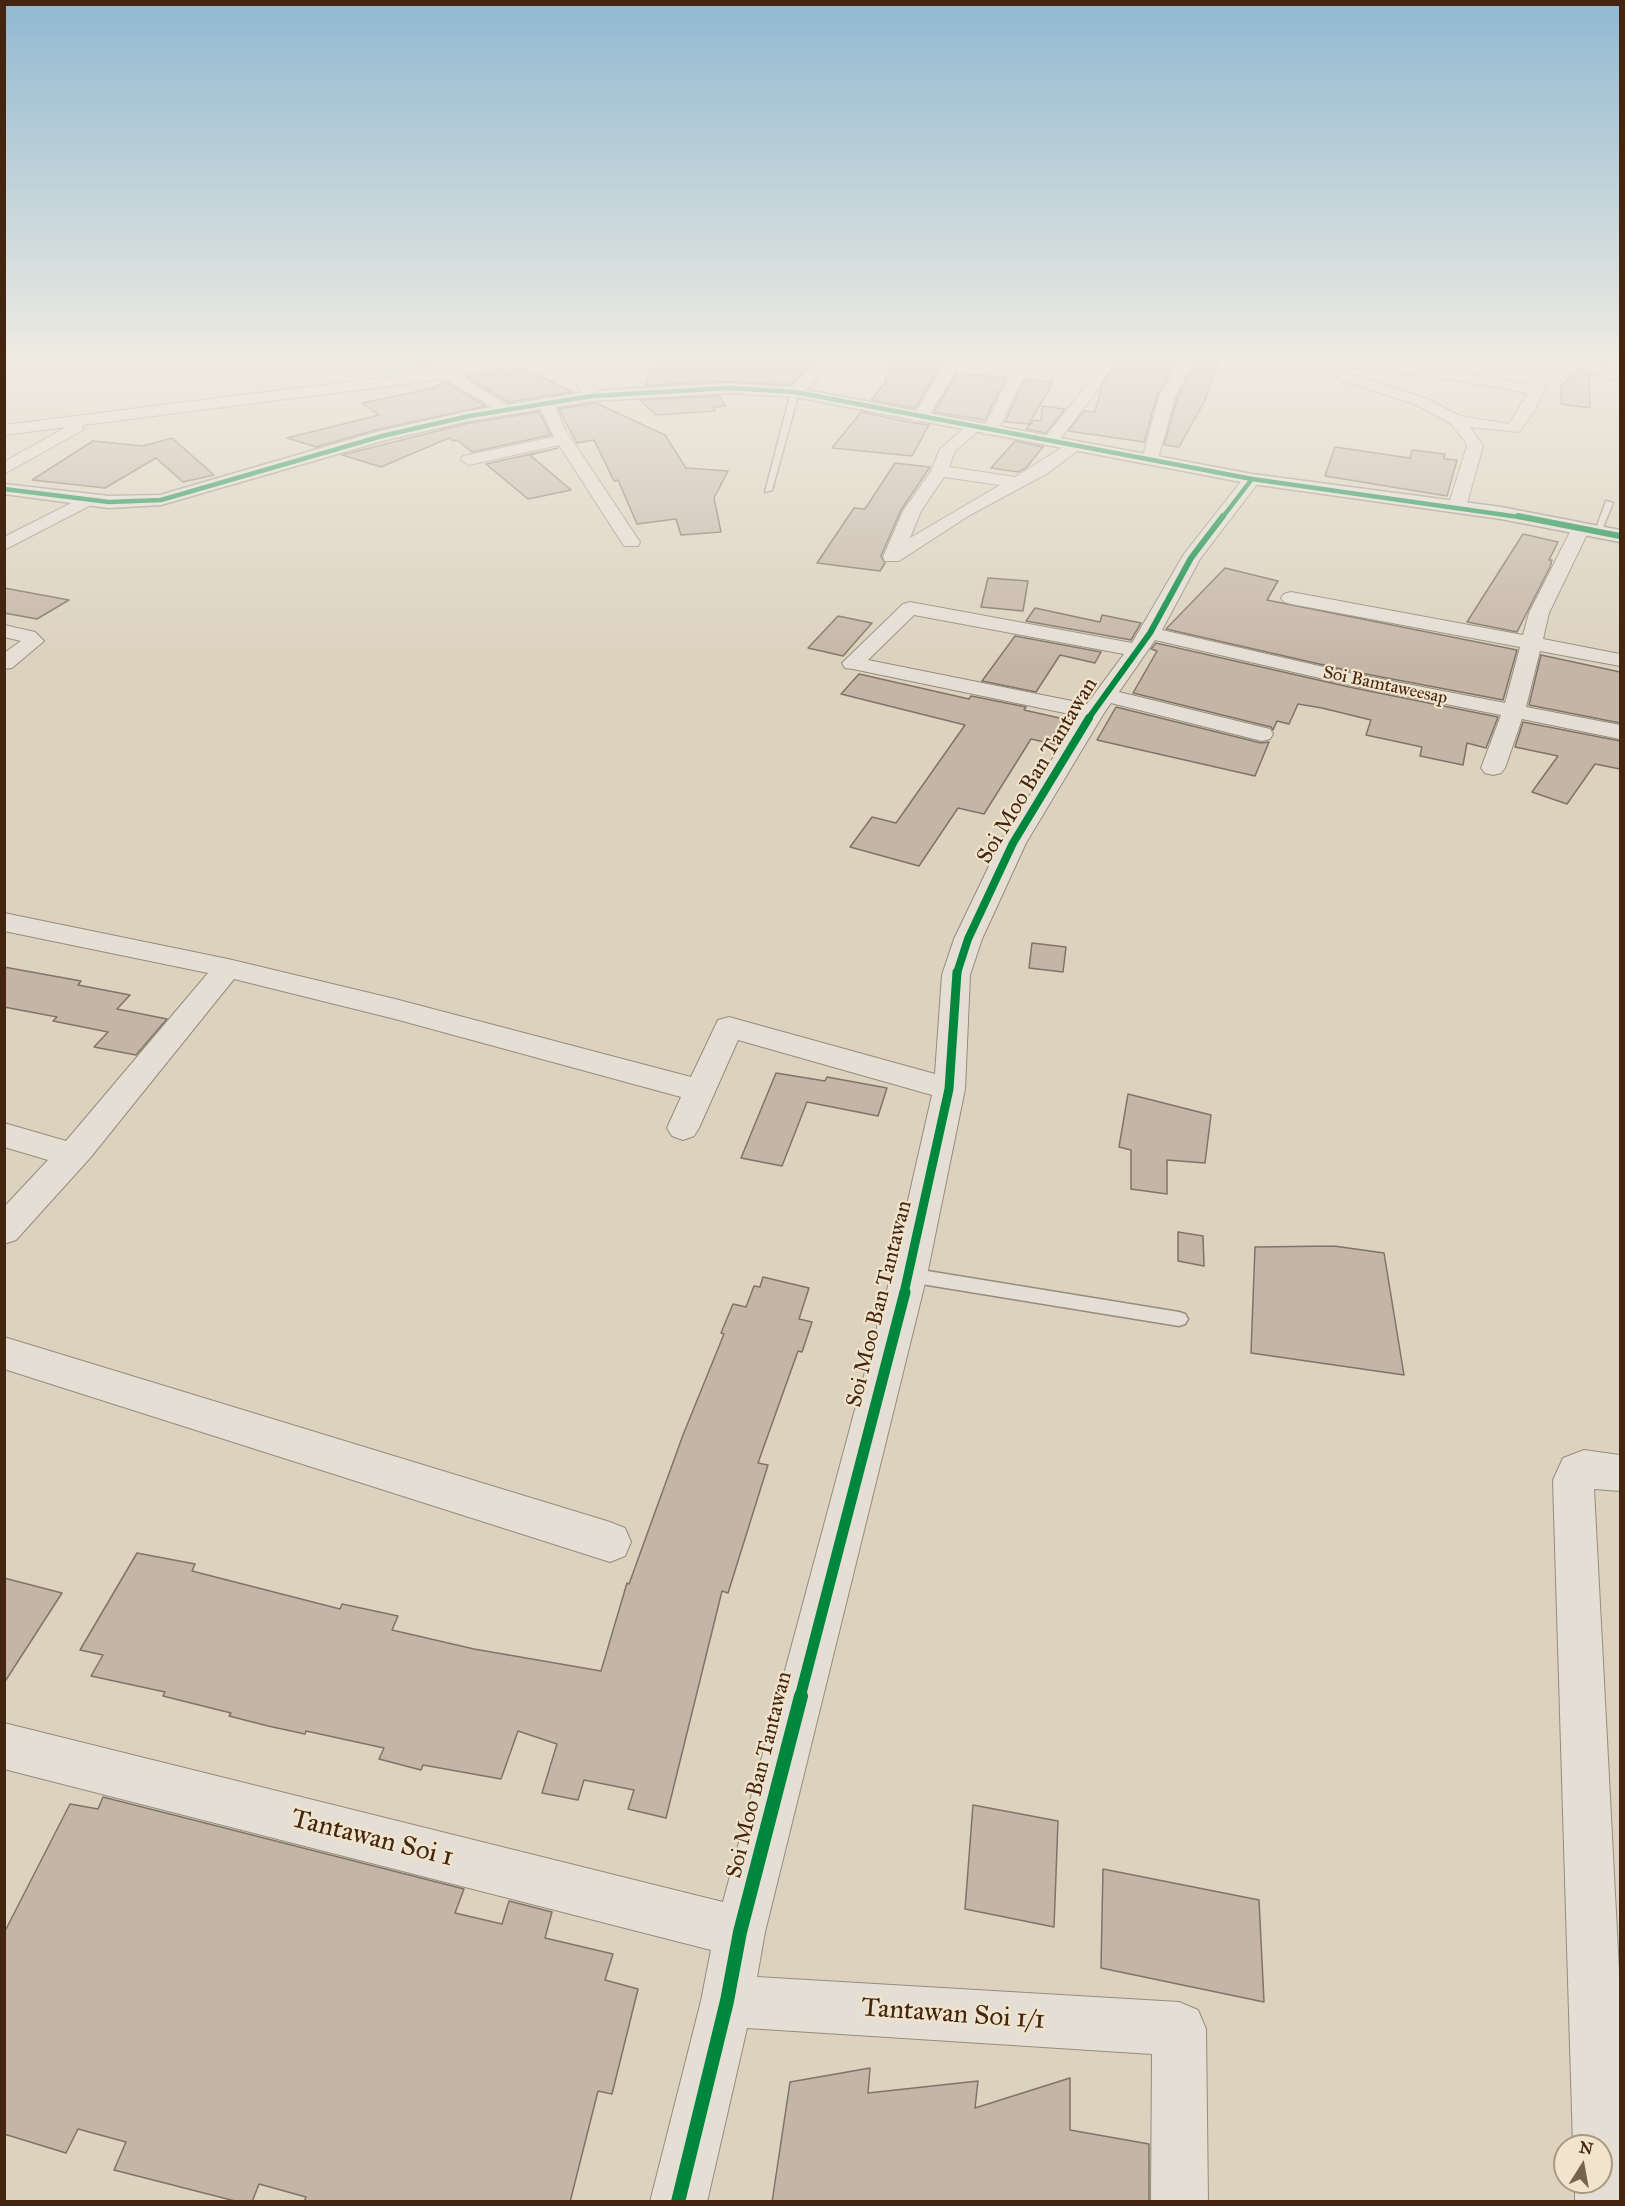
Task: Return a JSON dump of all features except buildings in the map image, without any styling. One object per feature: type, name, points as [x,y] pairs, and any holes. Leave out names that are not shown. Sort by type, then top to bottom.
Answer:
[{"type":"street","points":[[4,469],[20,460]]},
{"type":"street","points":[[4,489],[87,500],[134,503],[170,499],[301,460]]},
{"type":"street","points":[[578,460],[631,542]]},
{"type":"street","points":[[944,460],[939,471],[912,511],[892,557],[1055,460]]},
{"type":"street","points":[[1155,460],[1252,479],[1457,507],[1620,536]]},
{"type":"street","points":[[1457,507],[1470,460]]},
{"type":"street","points":[[939,471],[1015,482]]},
{"type":"street","name":"Soi Moo Ban Tantawan","points":[[678,2202],[727,2001],[740,1932],[909,1275],[949,1089],[956,975],[968,939],[1013,843],[1099,703],[1144,642],[1191,558],[1252,479]]},
{"type":"street","points":[[4,544],[87,500]]},
{"type":"street","points":[[1493,768],[1513,713],[1529,644],[1539,613],[1589,530]]},
{"type":"street","points":[[1291,598],[1620,660]]},
{"type":"street","name":"Soi Bamtaweesap","points":[[1099,703],[853,663],[910,608],[1144,642],[1350,679],[1513,713],[1620,732]]},
{"type":"street","points":[[4,631],[28,636],[34,641],[4,663]]},
{"type":"street","points":[[1099,703],[1262,734]]},
{"type":"street","points":[[4,922],[228,968],[394,1009],[699,1091]]},
{"type":"street","points":[[4,1230],[72,1155],[228,968]]},
{"type":"street","points":[[683,1128],[729,1028],[949,1089]]},
{"type":"street","points":[[4,1135],[72,1155]]},
{"type":"street","points":[[4,1353],[610,1542]]},
{"type":"street","points":[[1600,2134],[1573,1480],[1577,1470],[1620,1473]]},
{"type":"street","name":"Tantawan Soi 1","points":[[4,1746],[740,1932]]},
{"type":"street","name":"Tantawan Soi 1/1","points":[[727,2001],[1179,2029],[1180,2202]]},
{"type":"lane","points":[[768,490],[776,460]]},
{"type":"lane","points":[[1589,530],[1609,502]]},
{"type":"lane","points":[[909,1275],[1179,1319]]},
{"type":"cycle path","points":[[4,489],[109,502],[161,500],[299,460]]},
{"type":"cycle path","points":[[1148,460],[1252,479],[1501,513],[1620,536]]},
{"type":"cycle path","points":[[678,2202],[727,2001],[740,1932],[909,1275],[949,1089],[956,975],[968,939],[1013,843],[1093,712],[1150,633],[1191,558],[1252,479]]}]
